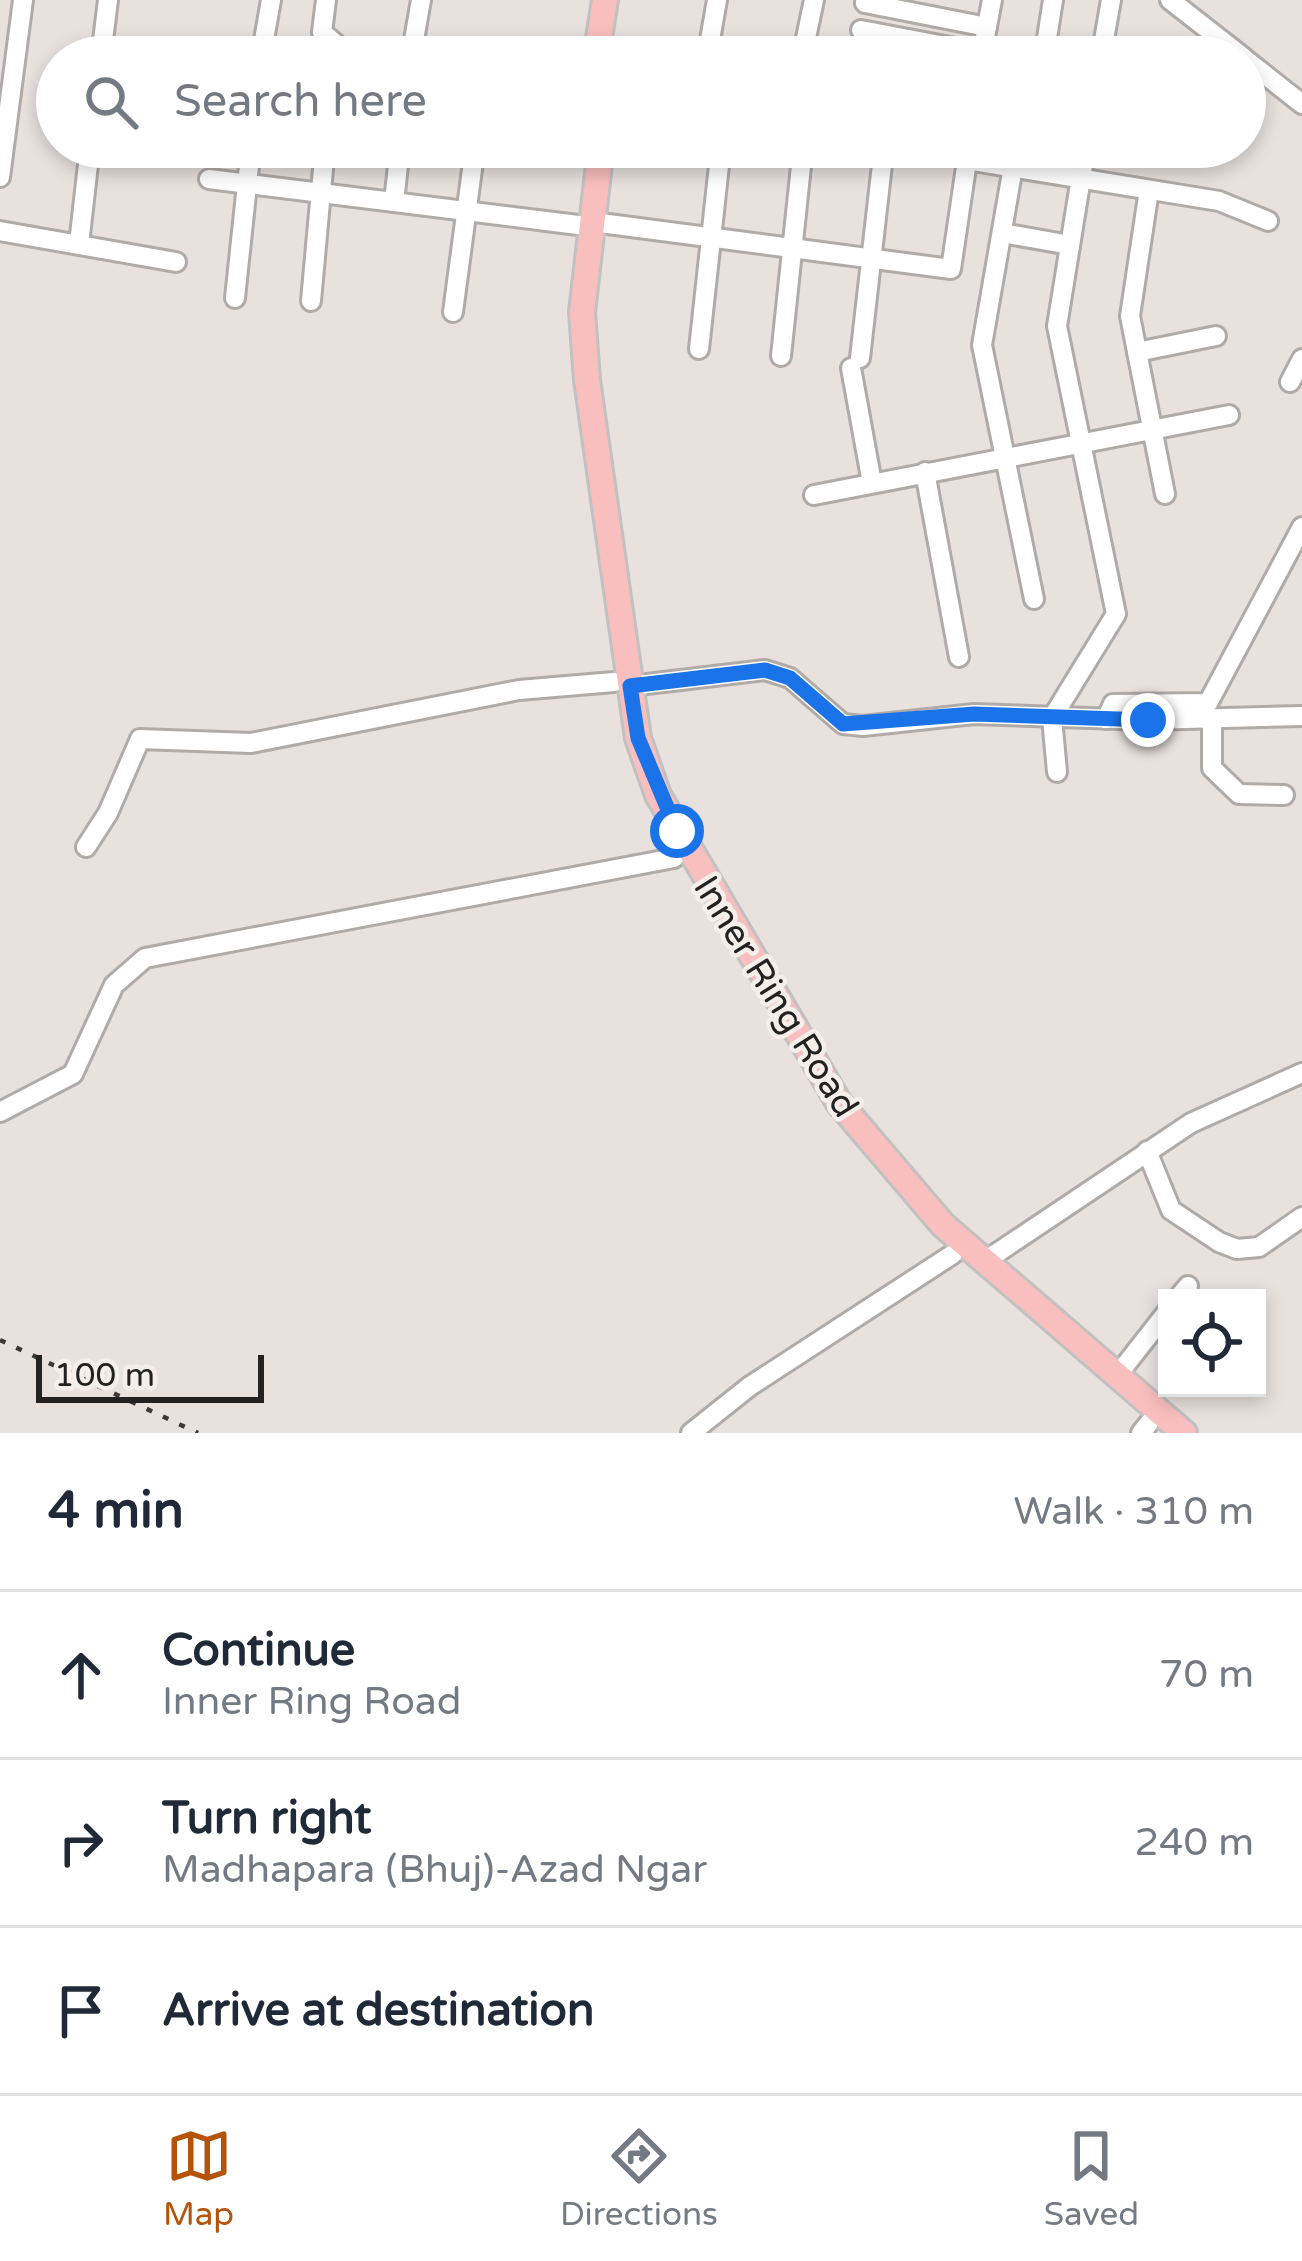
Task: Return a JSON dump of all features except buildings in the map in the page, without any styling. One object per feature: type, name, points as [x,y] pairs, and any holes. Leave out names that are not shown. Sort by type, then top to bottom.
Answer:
[{"type":"main road","points":[[599,36],[605,0]]},
{"type":"main road","points":[[614,36],[620,0]]},
{"type":"main road","name":"Inner Ring Road","points":[[585,224],[586,168]]},
{"type":"main road","name":"Inner Ring Road","points":[[597,168],[567,312],[572,382],[622,684],[658,796],[839,1103],[943,1225],[1184,1433]]},
{"type":"main road","name":"Inner Ring Road","points":[[622,684],[623,742],[644,801],[827,1112],[953,1254],[1150,1430]]},
{"type":"street","points":[[0,177],[22,0]]},
{"type":"street","points":[[104,36],[108,0]]},
{"type":"street","points":[[265,36],[271,0]]},
{"type":"street","points":[[326,0],[322,32],[327,36]]},
{"type":"street","points":[[415,36],[421,0]]},
{"type":"street","points":[[710,36],[717,0]]},
{"type":"street","points":[[806,36],[814,0]]},
{"type":"street","points":[[985,36],[992,0]]},
{"type":"street","points":[[1047,36],[1053,0]]},
{"type":"street","points":[[1105,36],[1111,0]]},
{"type":"street","points":[[1170,0],[1216,36]]},
{"type":"street","points":[[866,3],[987,26]]},
{"type":"street","points":[[861,30],[890,36]]},
{"type":"street","points":[[1266,75],[1302,104]]},
{"type":"street","points":[[79,244],[88,168]]},
{"type":"street","points":[[235,298],[249,168]]},
{"type":"street","points":[[310,301],[322,168]]},
{"type":"street","points":[[394,202],[398,168]]},
{"type":"street","points":[[453,312],[473,168]]},
{"type":"street","points":[[699,349],[719,168]]},
{"type":"street","points":[[782,356],[801,168]]},
{"type":"street","points":[[872,483],[856,363],[881,168]]},
{"type":"street","points":[[208,179],[951,269],[966,168]]},
{"type":"street","points":[[1013,168],[982,345],[1034,598]]},
{"type":"street","points":[[1019,168],[1220,201],[1268,221]]},
{"type":"street","points":[[1057,772],[1052,718],[1116,614],[1057,326],[1083,168]]},
{"type":"street","points":[[1149,190],[1130,316],[1166,494]]},
{"type":"street","points":[[0,231],[176,262]]},
{"type":"street","points":[[1002,233],[1070,244]]},
{"type":"street","points":[[1137,352],[1216,336]]},
{"type":"street","points":[[1290,382],[1302,359]]},
{"type":"street","points":[[814,495],[1229,415]]},
{"type":"street","points":[[925,472],[959,657]]},
{"type":"street","points":[[1106,719],[1113,704],[1208,704],[1302,527]]},
{"type":"street","points":[[86,847],[108,812],[140,739],[251,743],[519,690],[765,670],[790,678],[843,724],[974,714],[1106,719],[1302,716]]},
{"type":"street","points":[[1212,718],[1212,768],[1239,794],[1284,795]]},
{"type":"street","points":[[0,1112],[73,1074],[114,985],[145,958],[674,858]]},
{"type":"street","points":[[985,1262],[1220,1107],[1302,1073]]},
{"type":"street","points":[[1147,1151],[1171,1210],[1219,1243],[1237,1249],[1259,1247],[1302,1217]]},
{"type":"street","points":[[691,1433],[750,1386],[953,1254]]},
{"type":"street","points":[[1116,1377],[1158,1323]]},
{"type":"railway","points":[[0,1340],[198,1433]]},
{"type":"route","points":[[677,831],[658,796],[638,738],[630,686],[765,670],[790,678],[826,715],[843,724],[974,714],[1148,720]]}]
